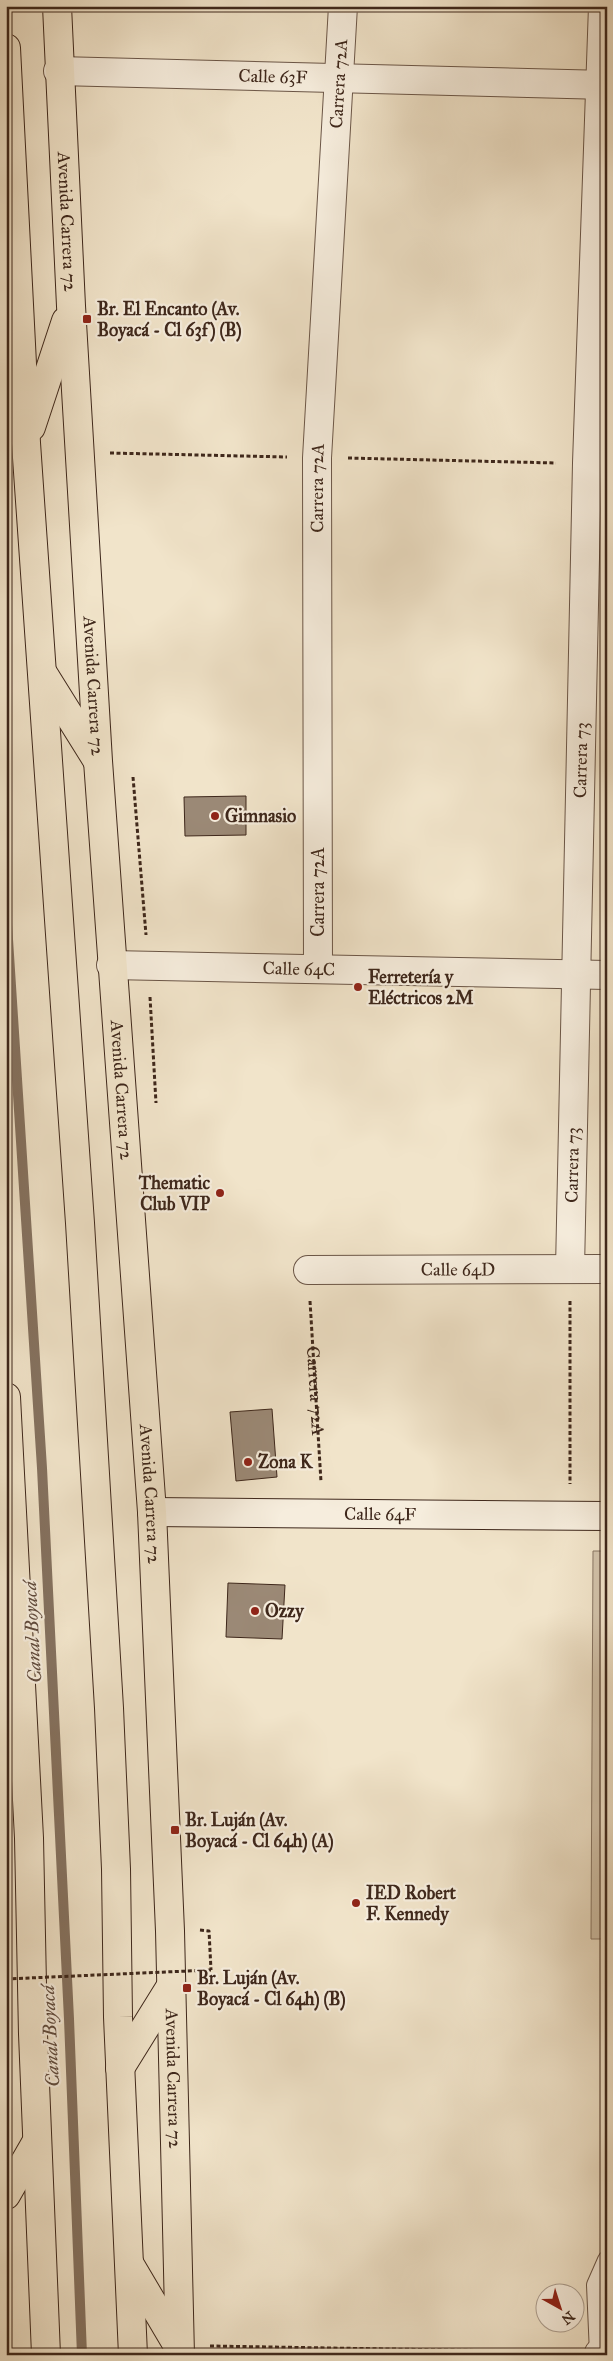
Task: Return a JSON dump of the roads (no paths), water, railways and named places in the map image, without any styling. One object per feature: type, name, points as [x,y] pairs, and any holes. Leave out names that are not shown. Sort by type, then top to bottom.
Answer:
[{"type":"highway","name":"Avenida Carrera 72","points":[[56,6],[71,306],[111,965],[152,1512],[171,1986],[180,2351]]},
{"type":"highway","points":[[6,48],[26,443],[80,1223],[110,1708],[116,1869],[120,2068],[133,2355]]},
{"type":"highway","points":[[26,443],[71,306]]},
{"type":"highway","points":[[42,672],[98,761]]},
{"type":"highway","points":[[6,1397],[29,1838],[37,2141],[46,2355]]},
{"type":"highway","points":[[120,2068],[171,1986]]},
{"type":"highway","points":[[6,2195],[37,2141]]},
{"type":"highway","points":[[128,2261],[180,2351]]},
{"type":"street","name":"Carrera 72A","points":[[318,969],[317,458],[343,6]]},
{"type":"street","name":"Carrera 73","points":[[570,1269],[588,463],[604,85],[603,6]]},
{"type":"street","name":"Calle 63F","points":[[58,71],[604,85]]},
{"type":"street","name":"Calle 64C","points":[[111,965],[607,975]]},
{"type":"street","name":"Calle 64D","points":[[308,1270],[607,1269]]},
{"type":"street","name":"Calle 64F","points":[[152,1512],[607,1516]]},
{"type":"lane","points":[[602,2353],[596,2285],[607,2260]]},
{"type":"waterway","name":"Canal Boyacá","points":[[6,908],[42,1468],[69,2019],[82,2355]]},
{"type":"place","name":"Br. El Encanto (Av. Boyacá - Cl 63f) (B)","points":[[87,319]]},
{"type":"place","name":"Gimnasio","points":[[215,816]]},
{"type":"place","name":"Ferretería y Eléctricos 2M","points":[[358,987]]},
{"type":"place","name":"Thematic Club VIP","points":[[220,1193]]},
{"type":"place","name":"Zona K","points":[[248,1462]]},
{"type":"place","name":"Ozzy","points":[[255,1611]]},
{"type":"place","name":"Br. Luján (Av. Boyacá - Cl 64h) (A)","points":[[175,1830]]},
{"type":"place","name":"IED Robert F. Kennedy","points":[[356,1903]]},
{"type":"place","name":"Br. Luján (Av. Boyacá - Cl 64h) (B)","points":[[187,1988]]}]
